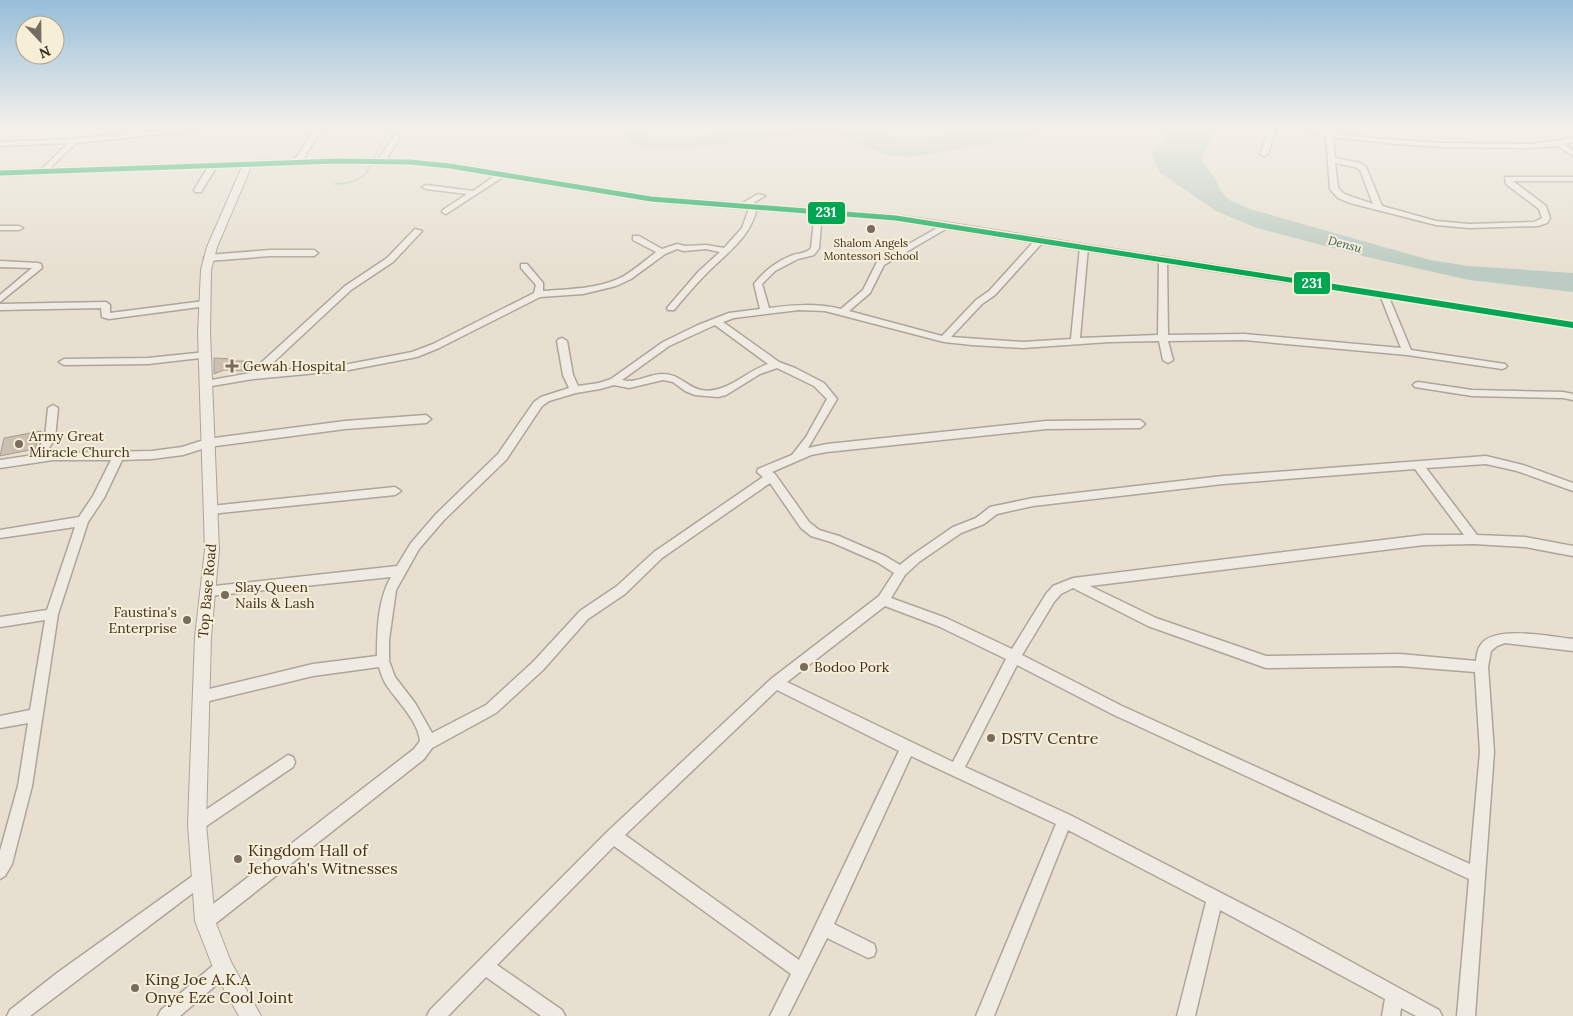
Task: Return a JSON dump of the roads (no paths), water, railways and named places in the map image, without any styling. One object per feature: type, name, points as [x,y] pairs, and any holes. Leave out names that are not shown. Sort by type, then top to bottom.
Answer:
[{"type":"street","points":[[198,190],[207,175]]},
{"type":"street","name":"Top Base Road","points":[[243,175],[208,258],[204,304],[207,443],[212,550],[203,637],[197,824],[205,921],[223,968],[251,1016]]},
{"type":"street","points":[[446,212],[501,175]]},
{"type":"street","points":[[505,175],[651,199],[896,218],[946,225],[1573,325]]},
{"type":"street","points":[[1333,175],[1334,189],[1352,201],[1444,225],[1535,224],[1544,221],[1546,218],[1543,208],[1509,182],[1508,179],[1573,180]]},
{"type":"street","points":[[1367,175],[1380,208]]},
{"type":"street","points":[[426,187],[474,193]]},
{"type":"street","points":[[740,207],[744,203],[761,196]]},
{"type":"street","points":[[670,308],[703,272],[727,251],[749,224],[753,208]]},
{"type":"street","points":[[765,310],[758,284],[772,270],[795,257],[810,253],[815,248],[818,213]]},
{"type":"street","points":[[843,312],[868,291],[880,264],[884,260],[946,225]]},
{"type":"street","points":[[0,228],[19,228]]},
{"type":"street","points":[[253,376],[348,288],[390,260],[418,231]]},
{"type":"street","points":[[636,238],[662,252]]},
{"type":"street","points":[[944,339],[979,302],[992,293],[1040,240]]},
{"type":"street","points":[[206,384],[253,376],[349,367],[414,355],[436,346],[538,294],[583,291],[614,284],[628,277],[662,252],[677,246],[684,249],[706,247],[727,251]]},
{"type":"street","points":[[1075,341],[1084,247]]},
{"type":"street","points":[[208,258],[270,253],[314,253]]},
{"type":"street","points":[[1163,260],[1163,339],[1168,360]]},
{"type":"street","points":[[0,264],[38,266],[38,268],[0,299]]},
{"type":"street","points":[[524,266],[540,285],[538,294]]},
{"type":"street","points":[[1384,295],[1408,352]]},
{"type":"street","points":[[0,307],[106,305],[105,315],[109,316],[204,304]]},
{"type":"street","points":[[427,743],[426,734],[410,707],[390,680],[383,661],[383,640],[390,590],[415,546],[440,517],[502,457],[538,404],[545,399],[614,381],[666,344],[732,314],[814,306],[944,339],[1024,345],[1075,341],[1252,338],[1408,352],[1502,366]]},
{"type":"street","points":[[716,321],[776,365],[819,383],[832,399],[810,439],[794,459]]},
{"type":"street","points":[[562,341],[568,375],[575,390]]},
{"type":"street","points":[[64,362],[168,360],[206,355]]},
{"type":"street","points":[[614,381],[627,386],[653,379],[672,378],[691,390],[714,394],[722,393],[767,367],[776,365]]},
{"type":"street","points":[[1418,385],[1472,393],[1563,395],[1573,397]]},
{"type":"street","points":[[38,457],[50,438],[52,408]]},
{"type":"street","points":[[0,464],[38,457],[160,454],[184,451],[207,443],[344,426],[426,419]]},
{"type":"street","points":[[901,572],[880,559],[835,539],[815,534],[805,525],[771,477],[762,472],[809,452],[826,448],[1046,425],[1140,424]]},
{"type":"street","points":[[1,866],[25,786],[52,614],[83,521],[98,498],[118,456]]},
{"type":"street","points":[[436,1016],[612,836],[776,683],[883,600],[901,572],[915,559],[957,530],[980,521],[994,510],[1016,505],[1223,480],[1486,460],[1519,468],[1573,487]]},
{"type":"street","points":[[1417,464],[1474,538]]},
{"type":"street","points":[[205,921],[419,754],[427,743],[491,708],[538,666],[584,615],[621,590],[658,555],[771,477]]},
{"type":"street","points":[[211,510],[394,491]]},
{"type":"street","points":[[0,534],[83,521]]},
{"type":"street","points":[[956,770],[1014,657],[1050,598],[1057,590],[1073,583],[1424,540],[1474,538],[1525,542],[1573,550]]},
{"type":"street","points":[[209,591],[400,571]]},
{"type":"street","points":[[1073,583],[1152,622],[1266,662],[1400,660],[1481,667]]},
{"type":"street","points":[[883,600],[942,622],[1117,710],[1476,874]]},
{"type":"street","points":[[0,622],[52,614]]},
{"type":"street","points":[[1466,1016],[1487,752],[1481,667],[1485,648],[1493,641],[1505,638],[1573,645]]},
{"type":"street","points":[[201,697],[312,670],[383,661]]},
{"type":"street","points":[[776,683],[908,748],[1065,820],[1433,1016]]},
{"type":"street","points":[[0,722],[36,715]]},
{"type":"street","points":[[779,1016],[824,928],[908,748]]},
{"type":"street","points":[[197,824],[288,762]]},
{"type":"street","points":[[986,1016],[1065,820]]},
{"type":"street","points":[[612,836],[802,972]]},
{"type":"street","points":[[16,1016],[63,979],[201,878]]},
{"type":"street","points":[[1186,1016],[1215,899]]},
{"type":"street","points":[[824,928],[868,950]]},
{"type":"street","points":[[484,966],[556,1016]]},
{"type":"street","points":[[167,1016],[223,968]]},
{"type":"street","points":[[1391,1016],[1394,995]]},
{"type":"water","name":"Densu","points":[[1164,175],[1213,175],[1220,190],[1229,200],[1250,209],[1430,260],[1468,266],[1573,273],[1573,292],[1469,280],[1367,257],[1257,228],[1216,211]]},
{"type":"waterway","points":[[335,184],[357,180],[363,175]]},
{"type":"place","name":"Shalom Angels Montessori School","points":[[871,229]]},
{"type":"place","name":"Gewah Hospital","points":[[232,366]]},
{"type":"place","name":"Army Great Miracle Church","points":[[19,444]]},
{"type":"place","name":"Slay Queen Nails & Lash","points":[[225,595]]},
{"type":"place","name":"Faustina's Enterprise","points":[[187,620]]},
{"type":"place","name":"Bodoo Pork","points":[[804,667]]},
{"type":"place","name":"DSTV Centre","points":[[991,738]]},
{"type":"place","name":"Kingdom Hall of Jehovah's Witnesses","points":[[238,859]]},
{"type":"place","name":"King Joe A.K.A Onye Eze Cool Joint","points":[[135,988]]}]
